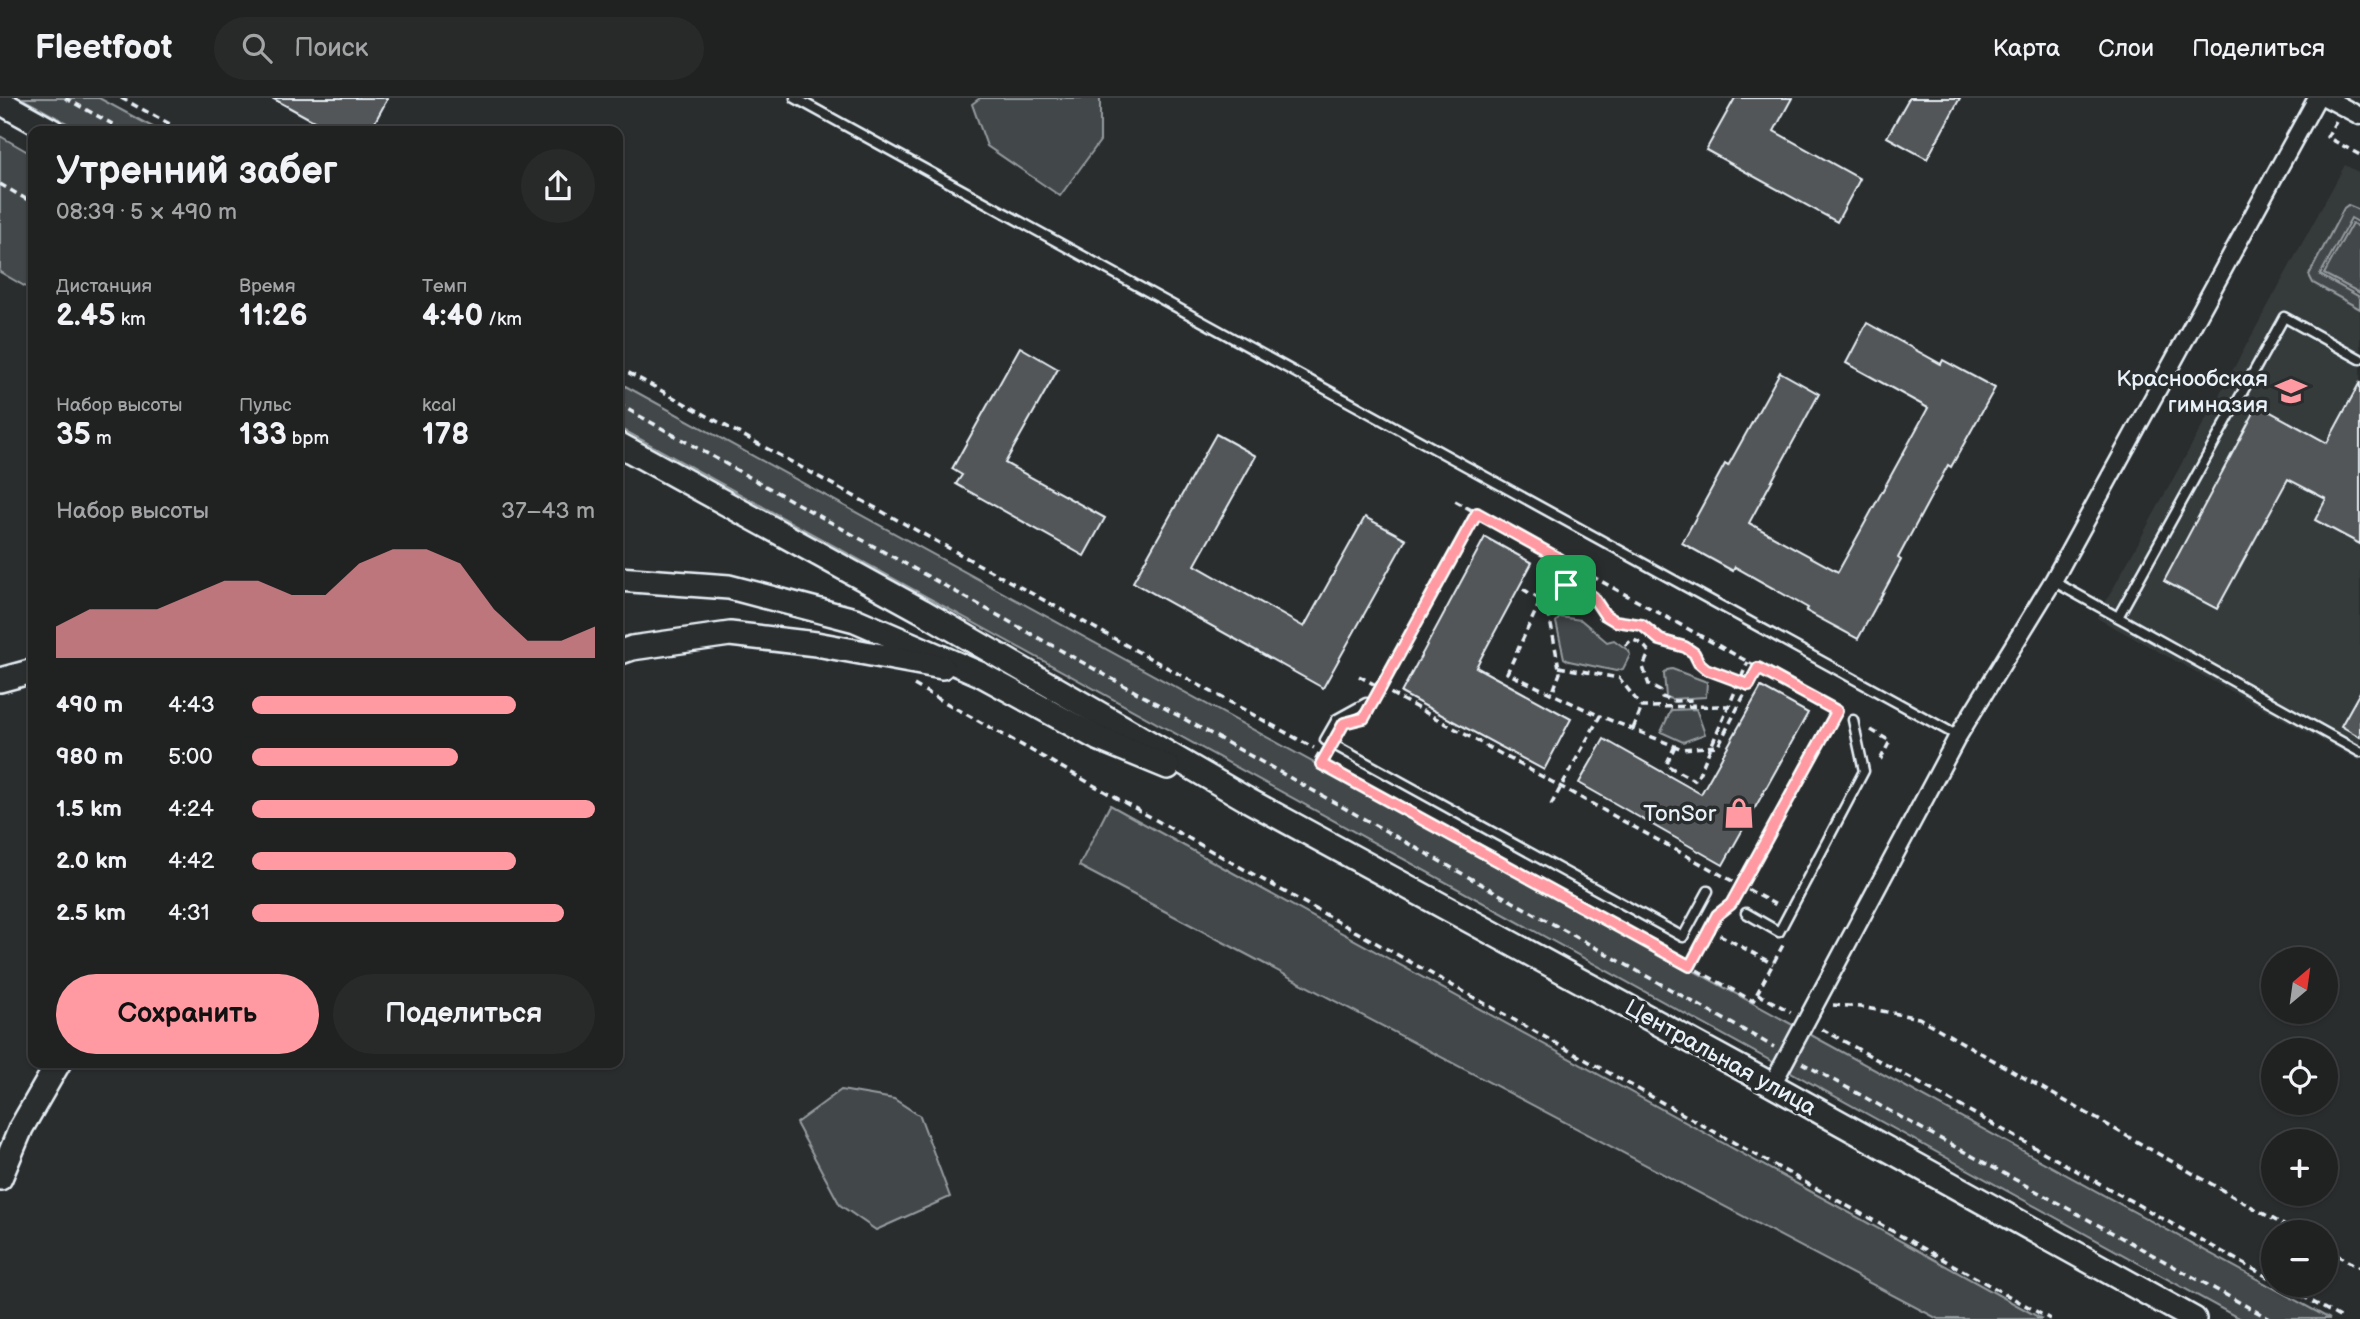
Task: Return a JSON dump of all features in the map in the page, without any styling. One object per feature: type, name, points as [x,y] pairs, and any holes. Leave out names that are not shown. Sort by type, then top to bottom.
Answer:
[{"type":"main road","points":[[0,102],[43,126]]},
{"type":"main road","points":[[623,447],[922,611],[1246,799]]},
{"type":"main road","points":[[623,579],[729,587],[855,620],[980,674],[1097,738],[1246,799]]},
{"type":"main road","points":[[623,651],[730,634],[816,644],[980,674]]},
{"type":"main road","points":[[0,680],[28,672]]},
{"type":"main road","name":"Центральная улица","points":[[1246,799],[1772,1085],[2194,1319]]},
{"type":"main road","points":[[0,1178],[21,1128],[55,1068]]},
{"type":"street","points":[[1772,1085],[1958,736],[2053,581],[2317,98]]},
{"type":"street","points":[[2326,98],[2360,116]]},
{"type":"lane","points":[[795,98],[1958,736]]},
{"type":"lane","points":[[2118,617],[2284,317],[2360,359]]},
{"type":"lane","points":[[2053,581],[2360,752]]},
{"type":"lane","points":[[1366,703],[1337,719],[1325,740],[1683,937],[1708,891]]},
{"type":"lane","points":[[1746,913],[1779,932],[1864,771],[1853,720]]},
{"type":"path","points":[[65,98],[116,126]]},
{"type":"path","points":[[121,98],[174,126]]},
{"type":"path","points":[[2344,107],[2327,137],[2360,155]]},
{"type":"path","points":[[0,184],[28,199]]},
{"type":"path","points":[[623,371],[1320,751],[1315,760],[1321,764],[1753,1001],[1758,993],[2261,1273]]},
{"type":"path","points":[[623,407],[1788,1055],[2270,1319]]},
{"type":"path","points":[[1455,501],[1853,720]]},
{"type":"path","points":[[1376,697],[1477,513]]},
{"type":"path","points":[[1560,559],[1507,673],[1600,716],[1682,749],[1718,746],[1758,668]]},
{"type":"path","points":[[1549,583],[1579,587],[1593,597],[1605,615],[1615,621],[1642,625],[1660,640],[1685,647],[1694,653],[1706,669],[1749,685]]},
{"type":"path","points":[[1523,589],[1541,600],[1548,609],[1560,673],[1552,694]]},
{"type":"path","points":[[1625,646],[1634,640],[1647,649],[1649,653],[1643,667],[1649,685],[1660,691],[1662,697],[1675,701],[1693,700],[1693,706]]},
{"type":"path","points":[[1675,746],[1666,765],[1696,781],[1748,662]]},
{"type":"path","points":[[1559,667],[1619,678],[1642,707]]},
{"type":"path","points":[[1359,676],[1789,912]]},
{"type":"path","points":[[909,682],[2050,1319]]},
{"type":"path","points":[[1642,707],[1728,706],[1736,710]]},
{"type":"path","points":[[1633,729],[1642,707]]},
{"type":"path","points":[[1690,966],[1717,915],[1731,904],[1837,711]]},
{"type":"path","points":[[1551,805],[1600,716]]},
{"type":"path","points":[[1321,764],[1332,744]]},
{"type":"path","points":[[1709,929],[1773,964]]},
{"type":"path","points":[[1817,1004],[1861,1007],[1919,1018],[2275,1220]]},
{"type":"path","points":[[2338,1256],[2360,1268]]},
{"type":"path","points":[[2304,1297],[2343,1319]]},
{"type":"shaded area","points":[[21,98],[99,98],[151,126],[72,126]]},
{"type":"shaded area","points":[[980,98],[1100,98],[1100,141],[1060,196],[987,146],[972,104]]},
{"type":"shaded area","points":[[0,136],[28,152],[28,288],[0,272]]},
{"type":"shaded area","name":"Краснообская гимназия","points":[[2345,165],[2360,173],[2360,761],[2097,618]]},
{"type":"shaded area","points":[[2348,205],[2360,210],[2360,223],[2351,218],[2320,275],[2360,297],[2360,309],[2313,283],[2309,275]]},
{"type":"shaded area","points":[[2352,223],[2360,228],[2360,293],[2324,274]]},
{"type":"shaded area","points":[[623,385],[2261,1281],[2261,1297],[2290,1297],[2330,1319],[2240,1319],[623,430]]},
{"type":"shaded area","points":[[1560,617],[1581,620],[1607,642],[1614,640],[1629,651],[1630,655],[1623,669],[1616,671],[1564,658],[1556,622]]},
{"type":"shaded area","points":[[1672,669],[1707,682],[1706,697],[1666,697],[1664,674]]},
{"type":"shaded area","points":[[1696,709],[1705,734],[1683,742],[1661,732],[1671,710]]},
{"type":"shaded area","points":[[1110,805],[2042,1319],[1938,1319],[1079,866]]},
{"type":"shaded area","points":[[841,1090],[894,1099],[920,1116],[950,1197],[876,1230],[840,1205],[796,1123]]},
{"type":"building","points":[[272,98],[388,98],[373,126],[323,126]]},
{"type":"building","points":[[1735,98],[1792,98],[1774,131],[1860,179],[1837,222],[1706,150]]},
{"type":"building","points":[[1909,98],[1960,98],[1927,159],[1887,137]]},
{"type":"building","points":[[1867,323],[1941,364],[1943,360],[1995,388],[1951,467],[1948,465],[1858,639],[1806,611],[1808,608],[1735,567],[1733,571],[1682,543],[1780,372],[1819,394],[1749,523],[1838,572],[1928,408],[1846,363]]},
{"type":"building","points":[[1020,347],[1058,369],[1005,463],[1105,518],[1084,556],[956,484],[962,475],[952,469]]},
{"type":"building","points":[[2360,382],[2360,544],[2315,520],[2326,499],[2288,479],[2217,609],[2164,581],[2258,405],[2327,443]]},
{"type":"building","points":[[1216,434],[1256,456],[1195,565],[1304,627],[1365,517],[1406,539],[1323,688],[1133,582]]},
{"type":"building","points":[[1485,537],[1532,563],[1476,667],[1571,719],[1544,770],[1401,693]]},
{"type":"building","points":[[1761,687],[1808,713],[1723,865],[1579,783],[1604,739],[1701,794]]},
{"type":"building","points":[[2360,692],[2360,737],[2341,726]]},
{"type":"place","name":"Краснообская гимназия","points":[[2291,391]]},
{"type":"place","name":"TonSor","points":[[1739,813]]},
{"type":"route","points":[[1477,513],[1560,559],[1549,583],[1566,585],[1579,587],[1593,597],[1605,615],[1615,621],[1642,625],[1660,640],[1685,647],[1694,653],[1706,669],[1749,685],[1758,668],[1837,711],[1731,904],[1717,915],[1690,966],[1321,764],[1344,723],[1364,718],[1477,513]]}]
